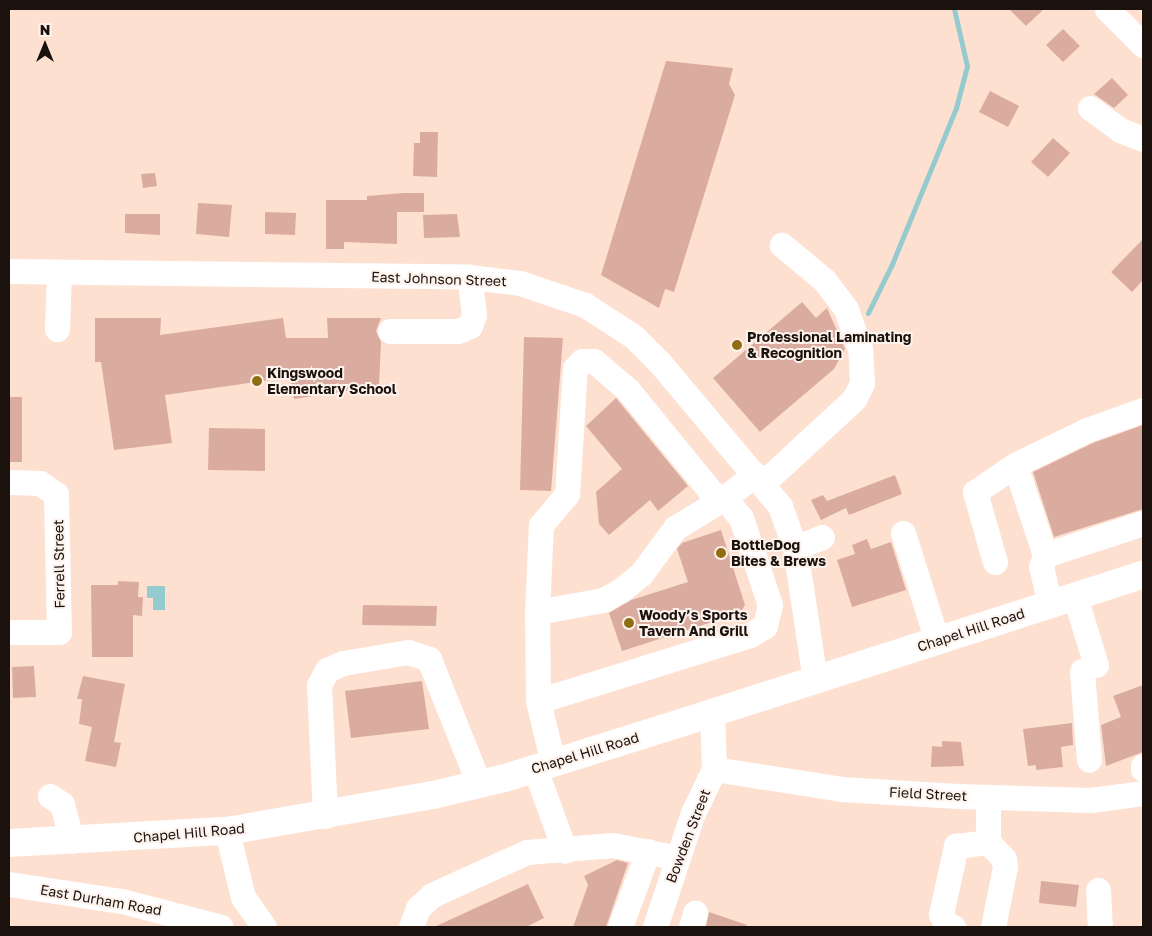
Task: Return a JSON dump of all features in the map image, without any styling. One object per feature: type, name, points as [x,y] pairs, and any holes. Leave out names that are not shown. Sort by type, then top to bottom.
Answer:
[{"type":"main road","name":"Chapel Hill Road","points":[[9,843],[227,831],[325,816],[479,784],[712,714],[1143,575]]},
{"type":"street","points":[[1107,9],[1143,45]]},
{"type":"street","points":[[1090,108],[1120,130],[1143,139]]},
{"type":"street","points":[[537,612],[603,600],[620,591],[642,574],[675,528],[759,479],[854,399],[862,383],[860,349],[846,309],[824,280],[782,245]]},
{"type":"street","name":"East Johnson Street","points":[[9,271],[469,277],[520,283],[585,305],[633,336],[660,363],[780,506],[795,548],[815,680]]},
{"type":"street","points":[[57,330],[59,273]]},
{"type":"street","points":[[390,331],[458,331],[470,326],[474,315],[469,277]]},
{"type":"street","points":[[538,701],[750,635],[765,626],[770,605],[741,518],[724,498],[712,493],[628,390],[594,362],[582,361],[575,368],[567,494],[541,525],[537,612],[538,701],[544,766],[565,850]]},
{"type":"street","points":[[628,390],[660,363]]},
{"type":"street","points":[[995,562],[975,492],[1015,465],[1087,430],[1143,410]]},
{"type":"street","points":[[1015,465],[1045,555],[1041,567],[1062,601],[1089,668],[1089,760]]},
{"type":"street","name":"Ferrell Street","points":[[9,482],[40,483],[57,497],[59,632],[9,632]]},
{"type":"street","points":[[1045,555],[1143,523]]},
{"type":"street","points":[[903,533],[937,641]]},
{"type":"street","points":[[795,548],[822,537]]},
{"type":"street","points":[[325,816],[319,685],[327,670],[343,663],[408,652],[429,659],[479,784]]},
{"type":"street","name":"Bowden Street","points":[[655,927],[693,813],[714,769],[712,714]]},
{"type":"street","name":"Field Street","points":[[714,769],[841,789],[988,797],[1090,800],[1143,794]]},
{"type":"street","points":[[50,796],[62,804],[72,841]]},
{"type":"street","points":[[988,797],[988,842],[1004,859],[1005,866],[994,927]]},
{"type":"street","points":[[227,831],[243,897],[264,927]]},
{"type":"street","points":[[953,927],[946,924],[941,914],[956,846],[988,842]]},
{"type":"street","points":[[411,927],[418,908],[432,895],[527,852],[613,845],[648,850],[678,858]]},
{"type":"street","points":[[620,927],[648,850]]},
{"type":"street","name":"East Durham Road","points":[[9,884],[122,901],[220,927]]},
{"type":"street","points":[[1098,890],[1100,927]]},
{"type":"water","points":[[147,586],[165,586],[165,610],[153,610],[153,598],[147,598]]},
{"type":"building","points":[[1009,9],[1044,9],[1026,26]]},
{"type":"building","points":[[1063,29],[1080,46],[1063,62],[1046,45]]},
{"type":"building","points":[[666,61],[733,68],[729,84],[735,95],[674,292],[665,289],[659,308],[601,275]]},
{"type":"building","points":[[1112,78],[1128,95],[1114,108],[1094,94]]},
{"type":"building","points":[[990,91],[1019,106],[1008,127],[979,112]]},
{"type":"building","points":[[420,132],[438,132],[437,177],[413,176],[414,143],[420,143]]},
{"type":"building","points":[[1053,138],[1070,153],[1048,177],[1031,162]]},
{"type":"building","points":[[155,173],[157,186],[143,188],[141,174]]},
{"type":"building","points":[[424,193],[424,212],[397,212],[397,244],[344,242],[344,249],[326,249],[326,200],[367,200],[367,196]]},
{"type":"building","points":[[198,203],[232,205],[229,237],[196,234]]},
{"type":"building","points":[[265,212],[296,213],[295,235],[265,234]]},
{"type":"building","points":[[125,214],[160,214],[160,235],[125,233]]},
{"type":"building","points":[[457,214],[460,237],[424,238],[423,215]]},
{"type":"building","points":[[1143,239],[1143,280],[1132,292],[1111,272]]},
{"type":"building","points":[[802,302],[816,318],[827,308],[845,349],[834,369],[760,432],[713,378]]},
{"type":"building","points":[[95,318],[161,318],[160,335],[283,318],[286,338],[328,338],[327,318],[381,318],[376,331],[381,342],[379,386],[294,399],[290,377],[165,395],[172,443],[114,450],[101,362],[95,362]]},
{"type":"building","points":[[524,337],[563,338],[551,491],[520,490]]},
{"type":"building","points":[[9,397],[22,397],[22,462],[9,462]]},
{"type":"building","points":[[616,398],[688,486],[658,511],[650,500],[609,535],[599,524],[596,492],[622,469],[586,426]]},
{"type":"building","points":[[1143,425],[1143,509],[1054,537],[1033,472],[1093,443]]},
{"type":"building","points":[[209,428],[265,429],[265,471],[208,470]]},
{"type":"building","points":[[895,475],[902,494],[849,515],[846,508],[821,520],[811,500],[823,495],[827,501]]},
{"type":"building","points":[[721,530],[745,605],[740,613],[622,651],[609,613],[631,600],[688,582],[677,549],[682,543]]},
{"type":"building","points":[[867,539],[871,549],[891,542],[906,590],[852,607],[837,560],[855,554],[852,545]]},
{"type":"building","points":[[118,581],[139,582],[138,597],[143,597],[142,616],[133,615],[133,657],[92,657],[91,585],[118,585]]},
{"type":"building","points":[[363,605],[437,606],[436,626],[362,625]]},
{"type":"building","points":[[34,666],[36,697],[13,698],[12,667]]},
{"type":"building","points":[[83,676],[125,684],[114,742],[121,743],[116,767],[85,761],[92,727],[79,724],[82,699],[77,699]]},
{"type":"building","points":[[422,681],[429,729],[351,738],[345,691]]},
{"type":"building","points":[[1143,685],[1143,752],[1106,766],[1101,725],[1121,717],[1113,696]]},
{"type":"building","points":[[1072,723],[1073,745],[1061,747],[1063,767],[1036,770],[1036,765],[1028,766],[1023,729]]},
{"type":"building","points":[[942,741],[961,742],[964,766],[931,767],[932,746],[942,747]]},
{"type":"building","points":[[617,860],[628,863],[606,927],[573,927],[588,885],[584,876]]},
{"type":"building","points":[[1041,881],[1079,885],[1076,907],[1039,903]]},
{"type":"building","points":[[528,884],[544,918],[526,927],[434,927]]},
{"type":"building","points":[[709,912],[747,925],[746,927],[706,927]]},
{"type":"waterway","points":[[868,313],[892,264],[956,108],[967,66],[954,9]]},
{"type":"place","name":"Professional Laminating & Recognition","points":[[737,345]]},
{"type":"place","name":"Kingswood Elementary School","points":[[257,381]]},
{"type":"place","name":"BottleDog Bites & Brews","points":[[721,553]]},
{"type":"place","name":"Woody’s Sports Tavern And Grill","points":[[629,623]]}]
